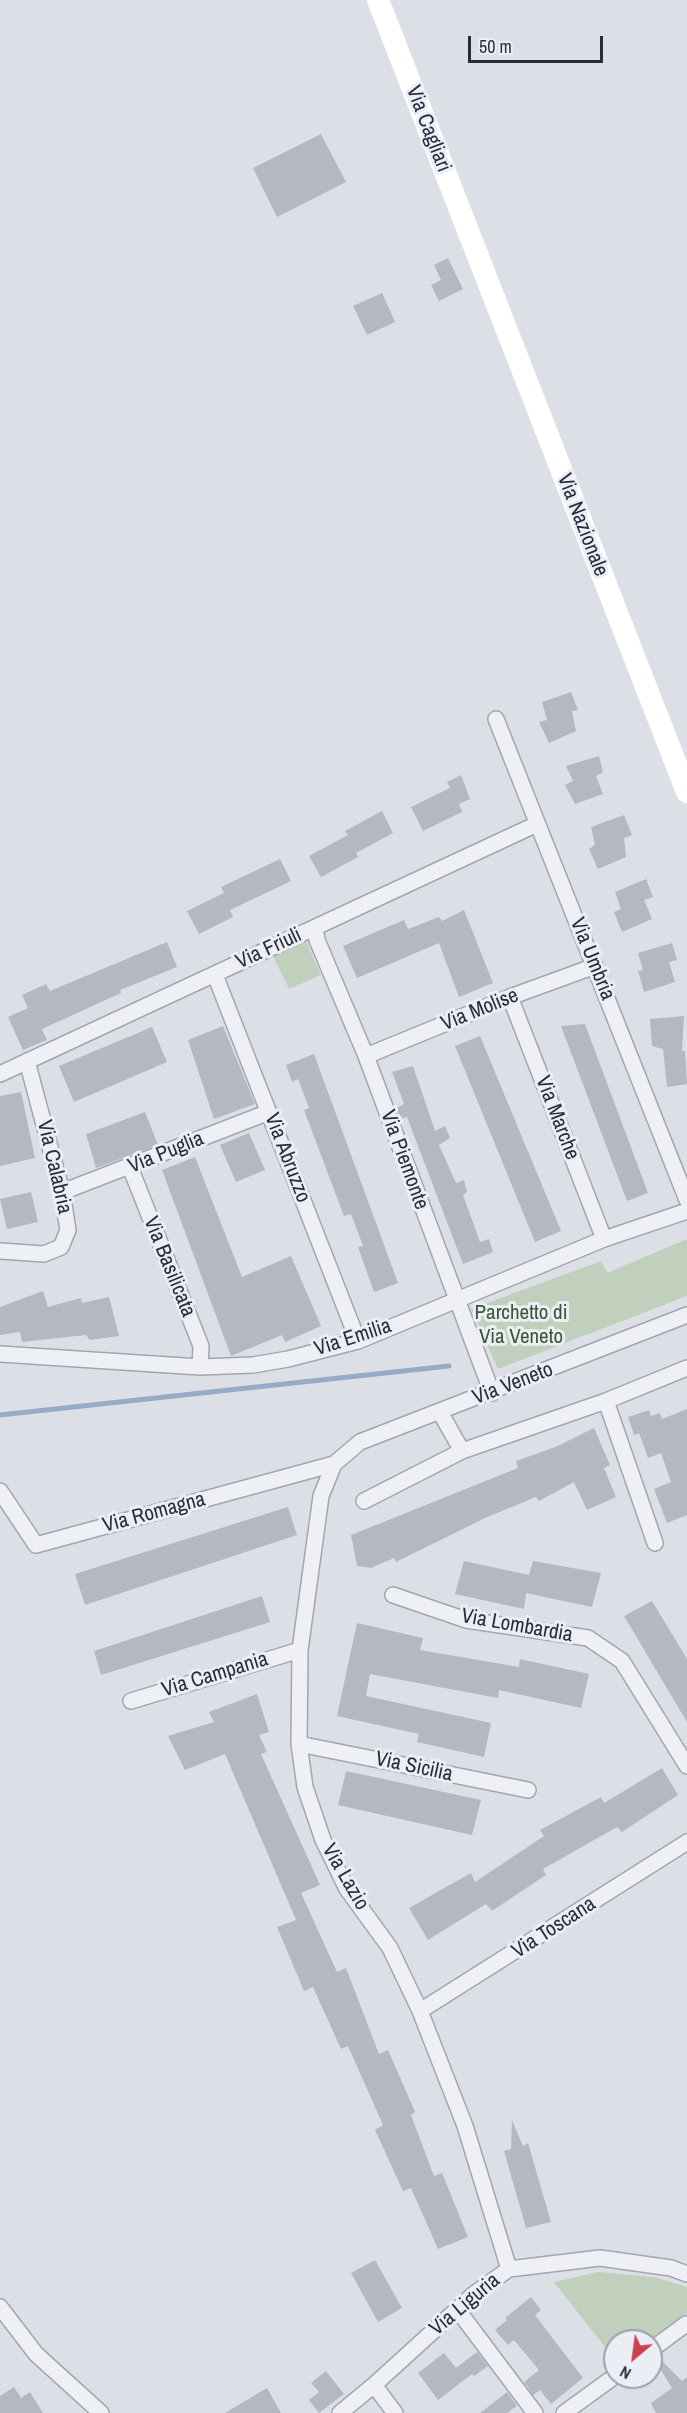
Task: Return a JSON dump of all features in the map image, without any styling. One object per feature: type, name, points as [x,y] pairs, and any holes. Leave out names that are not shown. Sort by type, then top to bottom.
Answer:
[{"type":"main road","name":"Via Cagliari","points":[[378,0],[477,259]]},
{"type":"main road","name":"Via Nazionale","points":[[477,259],[687,792]]},
{"type":"street","name":"Via Umbria","points":[[496,719],[687,1200]]},
{"type":"street","name":"Via Friuli","points":[[0,1074],[537,824]]},
{"type":"street","name":"Via Piemonte","points":[[315,928],[317,940],[366,1056],[492,1393]]},
{"type":"street","name":"Via Molise","points":[[366,1056],[510,997],[595,966]]},
{"type":"street","name":"Via Abruzzo","points":[[215,975],[358,1341]]},
{"type":"street","name":"Via Marche","points":[[510,997],[604,1239]]},
{"type":"street","name":"Via Calabria","points":[[0,1251],[44,1254],[61,1247],[68,1230],[62,1192],[27,1061]]},
{"type":"street","name":"Via Puglia","points":[[62,1192],[269,1112]]},
{"type":"street","name":"Via Basilicata","points":[[130,1167],[201,1346],[200,1367]]},
{"type":"street","name":"Via Emilia","points":[[0,1354],[200,1367],[253,1365],[358,1341],[604,1239],[687,1210]]},
{"type":"street","name":"Via Veneto","points":[[334,1464],[360,1442],[492,1393],[687,1315]]},
{"type":"street","points":[[364,1501],[462,1451],[606,1401],[687,1368]]},
{"type":"street","points":[[606,1401],[655,1543]]},
{"type":"street","points":[[440,1412],[462,1451]]},
{"type":"street","name":"Via Romagna","points":[[0,1491],[36,1545],[334,1464]]},
{"type":"street","name":"Via Lazio","points":[[334,1464],[321,1496],[300,1650],[299,1744],[305,1787],[323,1840],[347,1889],[390,1948],[420,2011],[465,2126],[508,2269]]},
{"type":"street","name":"Via Lombardia","points":[[393,1595],[466,1620],[588,1638],[622,1661],[687,1766]]},
{"type":"street","name":"Via Campania","points":[[131,1701],[300,1650]]},
{"type":"street","name":"Via Sicilia","points":[[299,1744],[528,1790]]},
{"type":"street","name":"Via Toscana","points":[[420,2011],[687,1842]]},
{"type":"street","name":"Via Liguria","points":[[340,2413],[374,2385],[457,2308],[508,2269],[600,2258],[671,2268],[687,2274]]},
{"type":"street","points":[[0,2307],[36,2354],[101,2413]]},
{"type":"street","points":[[457,2308],[535,2413]]},
{"type":"street","points":[[663,2341],[686,2324]]},
{"type":"street","points":[[374,2385],[395,2413]]},
{"type":"street","points":[[564,2413],[603,2385]]},
{"type":"green space","points":[[306,941],[321,975],[289,989],[273,956]]},
{"type":"green space","name":"Parchetto di Via Veneto","points":[[687,1239],[687,1296],[498,1369],[471,1309],[601,1261],[607,1273]]},
{"type":"green space","points":[[598,2272],[654,2277],[687,2287],[687,2314],[663,2332],[663,2329],[603,2329],[603,2345],[554,2282]]},
{"type":"building","points":[[321,134],[346,182],[277,217],[253,168]]},
{"type":"building","points":[[448,258],[463,289],[439,301],[431,285],[441,280],[434,265]]},
{"type":"building","points":[[382,293],[395,322],[367,335],[353,306]]},
{"type":"building","points":[[571,692],[578,710],[572,711],[576,731],[549,743],[539,722],[547,720],[542,702]]},
{"type":"building","points":[[599,756],[603,772],[596,776],[603,794],[575,804],[565,785],[573,781],[566,766]]},
{"type":"building","points":[[461,775],[470,799],[459,804],[462,812],[423,831],[411,807],[450,788],[447,782]]},
{"type":"building","points":[[382,811],[393,833],[356,853],[358,857],[321,877],[309,856],[348,835],[345,831]]},
{"type":"building","points":[[624,815],[632,835],[624,838],[626,857],[598,869],[589,849],[595,845],[591,827]]},
{"type":"building","points":[[280,859],[291,881],[230,910],[233,917],[199,934],[187,911],[224,893],[221,887]]},
{"type":"building","points":[[646,879],[653,897],[644,900],[652,919],[622,932],[614,912],[621,909],[615,892]]},
{"type":"building","points":[[464,910],[493,983],[459,997],[439,943],[357,978],[343,946],[404,920],[408,929],[439,917],[442,921]]},
{"type":"building","points":[[167,942],[177,967],[120,990],[121,993],[42,1029],[47,1040],[23,1050],[8,1017],[28,1008],[22,995],[46,984],[50,991]]},
{"type":"building","points":[[672,943],[677,960],[669,962],[675,982],[644,992],[638,971],[643,970],[638,953]]},
{"type":"building","points":[[684,1016],[682,1051],[685,1051],[687,1084],[667,1087],[663,1049],[652,1046],[650,1019]]},
{"type":"building","points":[[585,1024],[648,1193],[627,1201],[561,1026]]},
{"type":"building","points":[[223,1026],[255,1104],[214,1119],[188,1040]]},
{"type":"building","points":[[152,1027],[167,1062],[74,1102],[59,1066]]},
{"type":"building","points":[[480,1036],[561,1231],[535,1242],[455,1046]]},
{"type":"building","points":[[314,1054],[398,1283],[374,1292],[358,1247],[363,1246],[351,1214],[344,1216],[304,1110],[309,1108],[298,1079],[292,1082],[286,1065]]},
{"type":"building","points":[[413,1066],[435,1131],[445,1126],[450,1138],[439,1145],[456,1183],[464,1180],[467,1192],[463,1195],[480,1242],[489,1239],[493,1252],[463,1264],[407,1117],[400,1119],[396,1108],[404,1104],[392,1072]]},
{"type":"building","points":[[21,1092],[35,1158],[0,1166],[0,1096]]},
{"type":"building","points":[[145,1112],[158,1145],[96,1168],[86,1134]]},
{"type":"building","points":[[249,1133],[265,1170],[236,1182],[220,1145]]},
{"type":"building","points":[[195,1157],[242,1277],[291,1256],[321,1326],[285,1342],[282,1335],[231,1356],[162,1170]]},
{"type":"building","points":[[31,1192],[38,1222],[7,1229],[0,1199]]},
{"type":"building","points":[[43,1291],[48,1307],[81,1298],[82,1303],[109,1297],[119,1336],[90,1340],[86,1335],[22,1342],[20,1332],[0,1335],[0,1307]]},
{"type":"building","points":[[687,1409],[687,1515],[667,1523],[654,1489],[671,1482],[661,1453],[648,1458],[639,1433],[634,1435],[628,1417],[649,1410],[651,1416],[660,1413],[662,1419]]},
{"type":"building","points":[[594,1428],[610,1465],[604,1468],[616,1497],[587,1510],[574,1482],[539,1501],[536,1497],[485,1518],[396,1562],[394,1558],[371,1568],[357,1566],[351,1535],[518,1468],[516,1461],[558,1446]]},
{"type":"building","points":[[288,1507],[297,1535],[85,1605],[75,1574]]},
{"type":"building","points":[[464,1561],[529,1575],[533,1561],[601,1573],[592,1607],[526,1593],[524,1609],[455,1594]]},
{"type":"building","points":[[262,1596],[270,1622],[101,1675],[94,1651]]},
{"type":"building","points":[[652,1601],[687,1659],[687,1722],[624,1616]]},
{"type":"building","points":[[357,1623],[423,1638],[420,1650],[519,1667],[520,1659],[589,1674],[581,1708],[499,1690],[498,1698],[370,1674],[366,1696],[491,1723],[484,1757],[417,1742],[419,1734],[337,1716]]},
{"type":"building","points":[[257,1694],[269,1732],[259,1735],[267,1752],[261,1754],[320,1885],[301,1893],[337,1972],[346,1968],[379,2054],[388,2050],[415,2112],[411,2115],[434,2176],[442,2173],[468,2237],[438,2249],[411,2188],[403,2191],[375,2130],[383,2125],[348,2046],[341,2049],[313,1987],[304,1991],[277,1927],[296,1920],[225,1754],[185,1770],[168,1736],[214,1722],[209,1712]]},
{"type":"building","points":[[662,1768],[678,1795],[622,1832],[617,1827],[543,1869],[546,1875],[492,1911],[486,1904],[428,1940],[409,1908],[471,1873],[475,1882],[544,1836],[540,1830],[601,1797],[604,1803]]},
{"type":"building","points":[[346,1771],[481,1800],[472,1835],[338,1805]]},
{"type":"building","points":[[512,2120],[523,2146],[528,2143],[551,2222],[526,2228],[504,2151],[511,2149]]},
{"type":"building","points":[[375,2260],[402,2308],[378,2322],[351,2273]]},
{"type":"building","points":[[531,2297],[541,2310],[535,2315],[583,2378],[551,2404],[540,2390],[533,2395],[524,2382],[539,2370],[514,2340],[508,2345],[495,2330],[507,2320],[505,2318]]},
{"type":"building","points":[[477,2352],[488,2366],[474,2376],[472,2374],[438,2400],[418,2373],[444,2353],[456,2368]]},
{"type":"building","points":[[663,2362],[682,2381],[687,2377],[687,2413],[656,2413],[651,2403],[672,2388],[663,2373]]},
{"type":"building","points":[[326,2371],[344,2394],[319,2413],[309,2400],[319,2392],[311,2383]]},
{"type":"building","points":[[14,2387],[21,2398],[30,2392],[43,2413],[0,2413],[0,2396]]},
{"type":"building","points":[[267,2388],[281,2413],[225,2413]]},
{"type":"building","points":[[507,2392],[517,2406],[507,2413],[480,2413]]},
{"type":"waterway","points":[[0,1415],[449,1366]]}]
